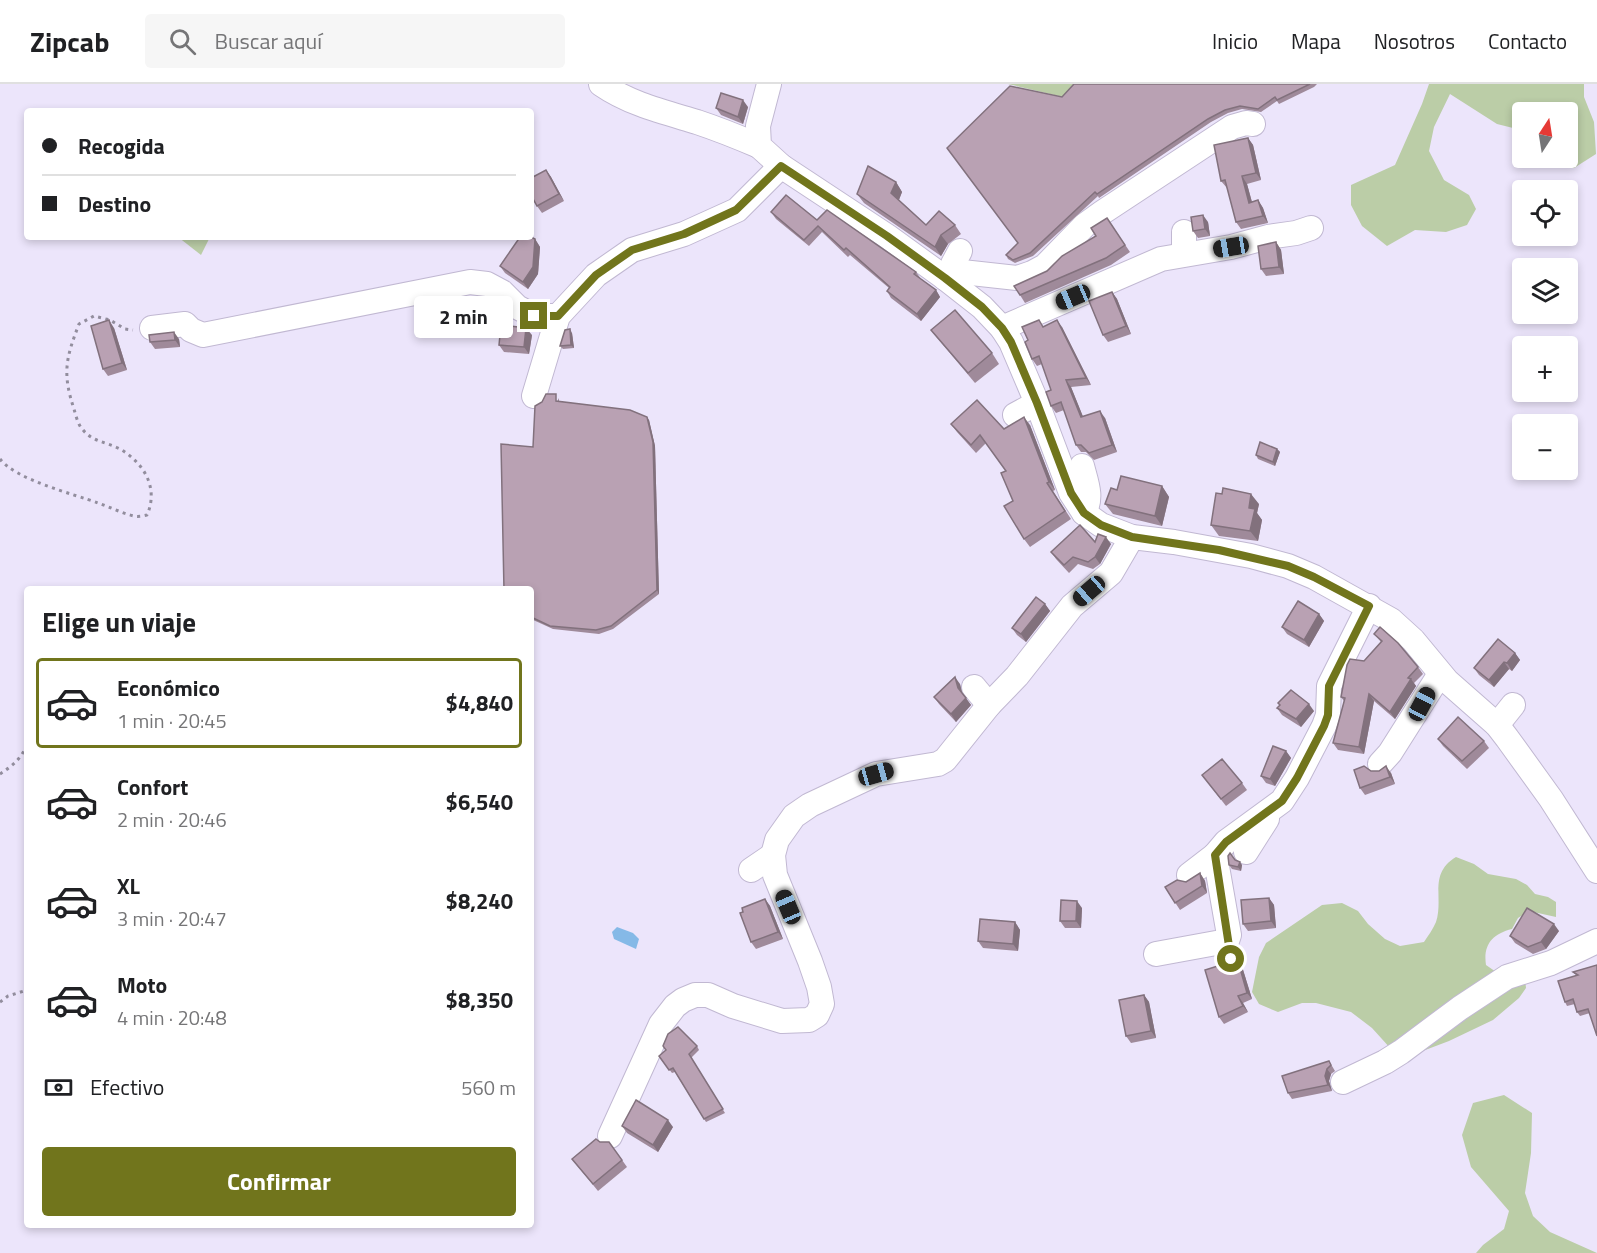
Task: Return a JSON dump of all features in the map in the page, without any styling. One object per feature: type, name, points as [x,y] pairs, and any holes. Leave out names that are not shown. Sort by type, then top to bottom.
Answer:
[{"type":"street","points":[[601,84],[612,92],[649,108],[731,133],[759,146],[781,166],[887,236],[952,266],[1017,278],[1032,273],[1052,259],[1085,225],[1138,188],[1232,127],[1246,123],[1253,124]]},
{"type":"street","points":[[759,146],[758,126],[770,84]]},
{"type":"street","points":[[534,396],[558,316],[596,275],[632,250],[684,234],[736,210],[781,166]]},
{"type":"street","points":[[1002,328],[1161,259],[1184,243],[1231,247],[1239,235],[1296,233],[1311,228]]},
{"type":"street","points":[[952,266],[1011,342],[1071,493],[1084,513],[1101,525],[1132,537],[1222,551],[1288,566],[1314,577],[1391,620],[1413,640],[1440,674],[1497,725],[1551,799],[1597,871]]},
{"type":"street","points":[[152,328],[185,324],[191,330],[203,335],[470,282],[487,284],[502,292],[517,307],[534,316],[558,316]]},
{"type":"street","points":[[1015,415],[1037,403]]},
{"type":"street","points":[[1082,465],[1089,504],[1084,513]]},
{"type":"street","points":[[610,1136],[661,1024],[675,1006],[683,1000],[695,995],[708,995],[733,1006],[782,1021],[809,1020],[817,1016],[822,1004],[819,987],[775,875],[773,855],[777,840],[794,816],[810,805],[876,774],[939,764],[945,760],[982,696],[1017,676],[1072,606],[1111,573],[1132,537]]},
{"type":"street","points":[[1246,852],[1264,825],[1274,800],[1324,726],[1328,715],[1329,686],[1369,606]]},
{"type":"street","points":[[1353,638],[1357,650],[1356,664]]},
{"type":"street","points":[[1380,764],[1390,753],[1440,674]]},
{"type":"street","points":[[1497,725],[1513,705]]},
{"type":"street","points":[[1189,875],[1215,855],[1226,842],[1274,800]]},
{"type":"street","points":[[751,870],[773,855]]},
{"type":"street","points":[[1156,954],[1229,950],[1233,915],[1215,855]]},
{"type":"street","points":[[1343,1082],[1401,1052],[1460,1008],[1507,977],[1551,963],[1597,941]]},
{"type":"path","points":[[0,459],[22,474],[54,488],[122,512],[136,516],[147,515],[152,504],[148,479],[143,471],[120,449],[91,438],[81,428],[66,383],[69,351],[79,324],[94,316],[110,320],[126,329],[152,328]]},
{"type":"path","points":[[0,774],[14,765],[24,751]]},
{"type":"path","points":[[0,1002],[8,996],[24,991]]},
{"type":"green space","points":[[1008,84],[1075,84],[1063,97]]},
{"type":"green space","points":[[1429,84],[1584,84],[1584,97],[1594,122],[1596,154],[1578,165],[1578,102],[1512,102],[1512,128],[1497,124],[1450,94],[1434,127],[1429,151],[1444,180],[1469,195],[1476,209],[1467,225],[1446,232],[1415,230],[1387,246],[1362,226],[1351,205],[1351,185],[1395,165]]},
{"type":"green space","points":[[182,240],[208,240],[201,255]]},
{"type":"green space","points":[[1456,857],[1474,864],[1488,874],[1516,879],[1527,885],[1535,894],[1548,897],[1556,902],[1556,917],[1529,911],[1518,918],[1512,929],[1499,934],[1490,941],[1485,958],[1486,965],[1499,974],[1525,978],[1526,988],[1519,998],[1493,1020],[1420,1052],[1391,1049],[1372,1028],[1351,1012],[1316,1003],[1302,1003],[1278,1012],[1259,1004],[1252,992],[1259,957],[1266,943],[1322,905],[1342,903],[1358,911],[1368,924],[1385,939],[1400,946],[1424,942],[1436,922],[1439,879],[1442,871]]},
{"type":"green space","points":[[1504,1095],[1532,1113],[1531,1153],[1525,1193],[1533,1216],[1550,1232],[1597,1253],[1476,1253],[1504,1229],[1509,1211],[1471,1167],[1462,1135],[1473,1103]]},
{"type":"water","points":[[617,927],[633,933],[639,939],[636,949],[614,939],[612,932]]},
{"type":"building","points":[[1074,84],[1310,84],[1277,100],[1275,97],[1258,109],[1240,106],[1225,110],[1208,119],[1097,194],[1095,192],[1030,253],[1013,260],[1006,255],[1018,243],[947,148],[1010,86],[1062,97]]},
{"type":"building","points":[[721,93],[743,100],[738,117],[716,108]]},
{"type":"building","points":[[1248,138],[1256,173],[1242,176],[1249,203],[1258,200],[1263,216],[1236,222],[1225,180],[1221,181],[1214,145]]},
{"type":"building","points":[[868,166],[896,182],[891,193],[926,225],[939,211],[955,225],[941,235],[935,247],[857,194]]},
{"type":"building","points":[[546,170],[559,194],[537,206],[534,200],[534,176]]},
{"type":"building","points":[[786,195],[817,220],[827,210],[916,272],[914,274],[936,290],[917,314],[887,291],[890,287],[818,226],[804,240],[771,212]]},
{"type":"building","points":[[1203,215],[1205,229],[1193,231],[1191,217]]},
{"type":"building","points":[[1107,218],[1125,245],[1106,258],[1020,295],[1014,286],[1047,271],[1062,256],[1096,236],[1091,228]]},
{"type":"building","points":[[535,239],[533,267],[523,282],[500,266],[518,240]]},
{"type":"building","points":[[1276,242],[1279,267],[1261,269],[1258,246]]},
{"type":"building","points":[[1112,292],[1126,326],[1103,335],[1089,301]]},
{"type":"building","points":[[955,310],[992,353],[968,373],[931,330]]},
{"type":"building","points":[[109,320],[122,363],[103,369],[91,326]]},
{"type":"building","points":[[1039,320],[1043,327],[1057,320],[1086,378],[1066,380],[1081,417],[1100,411],[1112,445],[1089,453],[1081,445],[1076,445],[1061,402],[1051,406],[1046,392],[1051,390],[1039,356],[1032,359],[1025,342],[1028,340],[1022,327]]},
{"type":"building","points":[[501,325],[526,328],[524,347],[499,345]]},
{"type":"building","points":[[570,329],[571,345],[560,346],[565,330]]},
{"type":"building","points":[[174,332],[175,340],[150,342],[149,335]]},
{"type":"building","points":[[546,394],[556,394],[556,401],[630,410],[647,417],[653,442],[657,590],[611,626],[596,630],[550,626],[534,618],[534,586],[504,586],[501,444],[533,447],[535,406],[542,402]]},
{"type":"building","points":[[977,400],[1004,429],[1024,417],[1049,482],[1047,483],[1065,511],[1024,539],[1004,506],[1013,501],[1001,473],[1006,471],[980,435],[971,445],[951,424]]},
{"type":"building","points":[[1260,442],[1277,449],[1273,462],[1256,455]]},
{"type":"building","points":[[1121,476],[1162,486],[1155,516],[1105,504],[1111,488],[1117,490]]},
{"type":"building","points":[[1223,488],[1251,494],[1249,508],[1255,509],[1250,531],[1211,525],[1216,493],[1222,494]]},
{"type":"building","points":[[1080,525],[1095,542],[1098,534],[1106,537],[1095,557],[1088,562],[1073,557],[1064,565],[1051,552]]},
{"type":"building","points":[[1036,597],[1045,604],[1021,634],[1012,628]]},
{"type":"building","points":[[1298,601],[1319,614],[1304,640],[1282,627]]},
{"type":"building","points":[[1380,627],[1398,643],[1418,667],[1408,678],[1411,679],[1390,712],[1369,694],[1359,747],[1333,743],[1345,698],[1341,697],[1347,665],[1350,659],[1364,661],[1382,641],[1374,634]]},
{"type":"building","points":[[1498,639],[1515,653],[1489,680],[1474,668]]},
{"type":"building","points":[[955,677],[958,688],[966,698],[951,714],[934,697]]},
{"type":"building","points":[[1291,690],[1309,704],[1296,719],[1277,708],[1280,705],[1278,703]]},
{"type":"building","points":[[1458,717],[1484,741],[1462,761],[1438,739]]},
{"type":"building","points":[[1273,746],[1286,751],[1270,779],[1261,776]]},
{"type":"building","points":[[1222,759],[1242,783],[1221,799],[1202,775]]},
{"type":"building","points":[[1364,766],[1371,771],[1379,771],[1386,766],[1390,777],[1360,788],[1354,770]]},
{"type":"building","points":[[1230,853],[1235,860],[1240,862],[1238,867],[1229,865]]},
{"type":"building","points":[[1200,873],[1202,886],[1175,903],[1165,887],[1177,880],[1186,882]]},
{"type":"building","points":[[1269,898],[1271,921],[1243,924],[1241,900]]},
{"type":"building","points":[[765,899],[778,932],[751,942],[740,913],[743,912],[742,908]]},
{"type":"building","points":[[1061,900],[1077,901],[1076,921],[1060,921]]},
{"type":"building","points":[[1527,908],[1554,924],[1541,942],[1528,947],[1510,936]]},
{"type":"building","points":[[980,919],[1015,922],[1013,944],[978,941]]},
{"type":"building","points":[[1236,954],[1247,993],[1238,996],[1243,1006],[1219,1017],[1205,970],[1221,965],[1219,959]]},
{"type":"building","points":[[1597,965],[1597,1036],[1588,1009],[1577,1012],[1573,999],[1565,1002],[1558,981],[1578,975],[1573,972]]},
{"type":"building","points":[[1144,995],[1151,1031],[1126,1036],[1119,1000]]},
{"type":"building","points":[[678,1027],[697,1046],[689,1054],[723,1109],[704,1119],[673,1068],[669,1070],[659,1056],[666,1050],[663,1046],[668,1034]]},
{"type":"building","points":[[1329,1061],[1331,1065],[1325,1076],[1328,1085],[1288,1093],[1282,1076]]},
{"type":"building","points":[[636,1100],[668,1120],[653,1145],[622,1126]]},
{"type":"building","points":[[596,1139],[600,1142],[609,1142],[622,1160],[593,1184],[572,1159]]},
{"type":"route","points":[[534,316],[558,316],[596,275],[632,250],[684,234],[736,210],[781,166],[887,236],[945,278],[982,307],[1002,328],[1011,342],[1037,403],[1071,493],[1084,513],[1101,525],[1132,537],[1219,550],[1288,566],[1369,606],[1329,686],[1328,715],[1297,778],[1282,801],[1226,842],[1215,855],[1231,959]]}]
